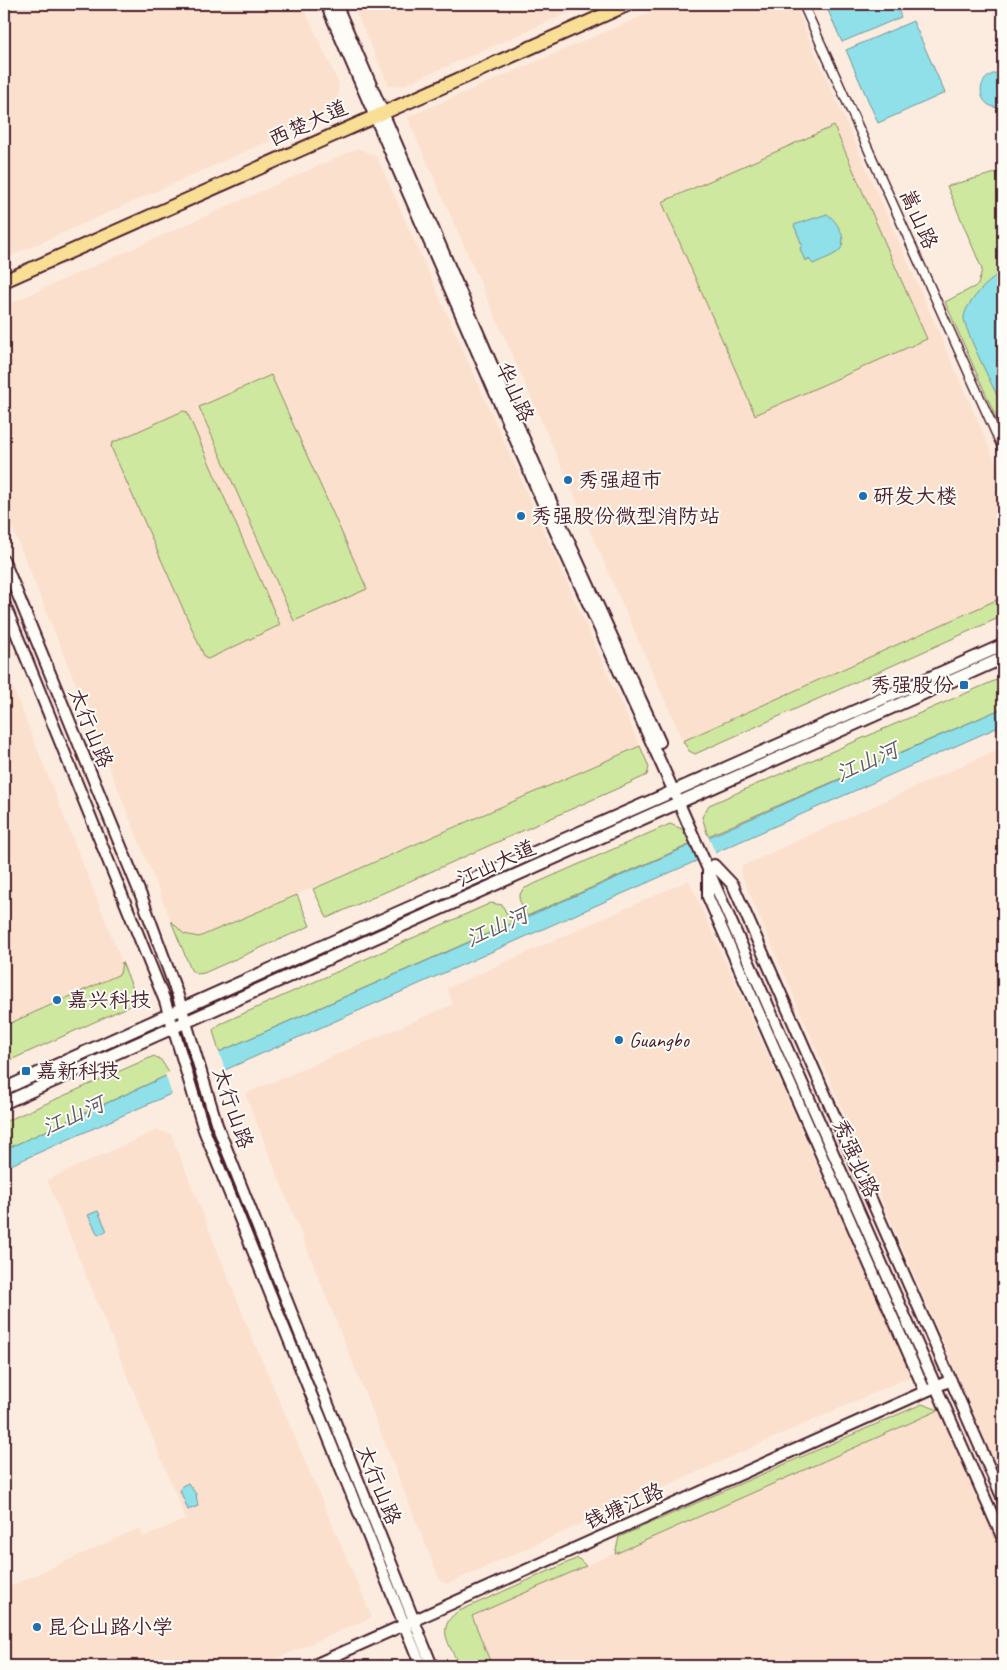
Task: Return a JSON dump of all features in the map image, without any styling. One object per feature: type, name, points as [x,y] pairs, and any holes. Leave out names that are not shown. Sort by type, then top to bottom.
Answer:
[{"type":"main road","name":"西楚大道","points":[[4,282],[379,113],[629,4]]},
{"type":"main road","name":"江山大道","points":[[4,1104],[680,796],[1003,645]]},
{"type":"main road","name":"江山大道","points":[[4,1089],[168,1014],[1003,658]]},
{"type":"street","name":"华山路","points":[[326,4],[379,113]]},
{"type":"street","name":"华山路","points":[[336,4],[379,113],[548,514],[680,796]]},
{"type":"street","name":"嵩山路","points":[[803,4],[1003,449]]},
{"type":"street","name":"太行山路","points":[[4,561],[142,898],[182,1008],[207,1094],[408,1623],[421,1666]]},
{"type":"street","name":"太行山路","points":[[4,603],[168,1014],[208,1139],[408,1623],[432,1666]]},
{"type":"street","name":"秀强北路","points":[[680,796],[1003,1539]]},
{"type":"street","points":[[710,865],[708,897],[938,1386],[1003,1500]]},
{"type":"street","name":"秀强北路","points":[[938,1386],[1003,1523]]},
{"type":"street","name":"钱塘江路","points":[[312,1666],[938,1386]]},
{"type":"shaded area","points":[[4,4],[302,4],[339,84],[337,104],[328,115],[4,259]]},
{"type":"shaded area","points":[[352,4],[589,4],[404,85],[389,86]]},
{"type":"shaded area","name":"秀强股份","points":[[670,4],[794,4],[1003,478],[1003,597],[683,741],[407,117]]},
{"type":"shaded area","points":[[358,148],[377,157],[640,746],[199,937],[184,934],[171,921],[4,507],[4,306]]},
{"type":"shaded area","points":[[4,665],[122,962],[120,973],[4,1026]]},
{"type":"shaded area","points":[[1003,747],[1003,1481],[741,874],[742,866]]},
{"type":"shaded area","points":[[689,880],[912,1376],[447,1584],[440,1581],[245,1094],[453,1004],[447,988]]},
{"type":"shaded area","points":[[157,1130],[171,1134],[252,1337],[372,1617],[259,1666],[4,1666],[4,1589],[139,1528],[144,1537],[186,1519],[47,1180]]},
{"type":"shaded area","points":[[939,1410],[1003,1555],[1003,1666],[492,1666],[472,1616]]},
{"type":"shaded area","points":[[382,1658],[385,1666],[362,1666]]},
{"type":"green space","points":[[834,126],[927,339],[755,415],[662,202]]},
{"type":"green space","points":[[1003,171],[1003,433],[945,302],[978,285],[982,269],[947,186]]},
{"type":"green space","points":[[271,375],[367,589],[294,621],[199,407]]},
{"type":"green space","points":[[183,411],[187,412],[280,625],[208,659],[205,658],[111,447],[112,443]]},
{"type":"green space","points":[[1003,597],[1003,616],[695,754],[689,751],[683,741]]},
{"type":"green space","points":[[1003,677],[1003,708],[708,836],[702,817],[709,805]]},
{"type":"green space","points":[[640,746],[649,767],[647,775],[327,918],[313,889]]},
{"type":"green space","points":[[670,824],[682,829],[691,844],[527,916],[519,899],[521,892],[525,888]]},
{"type":"green space","points":[[297,895],[310,926],[204,973],[197,974],[191,970],[171,921],[184,934],[199,937]]},
{"type":"green space","points":[[491,903],[502,905],[512,923],[219,1052],[213,1030],[220,1024]]},
{"type":"green space","points":[[122,962],[137,999],[134,1004],[4,1063],[4,1026],[120,974]]},
{"type":"green space","points":[[154,1056],[161,1060],[170,1074],[4,1150],[4,1122]]},
{"type":"green space","points":[[922,1404],[939,1410],[615,1554],[619,1537]]},
{"type":"green space","points":[[578,1558],[586,1566],[472,1616],[492,1666],[459,1666],[446,1637],[450,1618],[457,1612]]},
{"type":"water","points":[[832,4],[896,4],[901,17],[842,42],[826,6]]},
{"type":"water","points":[[913,21],[945,93],[878,123],[846,50]]},
{"type":"water","points":[[996,73],[1003,74],[1003,107],[988,105],[982,94],[981,88],[988,76]]},
{"type":"water","points":[[827,214],[838,226],[843,242],[838,252],[813,264],[809,259],[805,261],[800,249],[802,245],[794,225]]},
{"type":"water","points":[[1003,258],[1003,409],[974,347],[964,317],[967,308],[977,294],[997,274],[1002,265]]},
{"type":"water","points":[[1003,708],[1003,725],[4,1168],[4,1150],[210,1056]]},
{"type":"water","points":[[98,1211],[107,1231],[98,1235],[88,1215]]},
{"type":"water","points":[[188,1483],[196,1494],[198,1506],[188,1510],[180,1490],[182,1486]]},
{"type":"pier","points":[[707,834],[716,854],[698,862],[689,842]]},
{"type":"pier","points":[[218,1050],[226,1072],[172,1095],[165,1074]]},
{"type":"place","name":"秀强超市","points":[[568,480]]},
{"type":"place","name":"研发大楼","points":[[863,496]]},
{"type":"place","name":"秀强股份微型消防站","points":[[521,516]]},
{"type":"place","name":"秀强股份","points":[[964,685]]},
{"type":"place","name":"嘉兴科技","points":[[57,1000]]},
{"type":"place","name":"Guangbo","points":[[619,1040]]},
{"type":"place","name":"嘉新科技","points":[[26,1071]]},
{"type":"place","name":"昆仑山路小学","points":[[37,1627]]},
{"type":"water label","name":"江山河","points":[[867,762]]},
{"type":"water label","name":"江山河","points":[[497,927]]},
{"type":"water label","name":"江山河","points":[[73,1116]]}]
